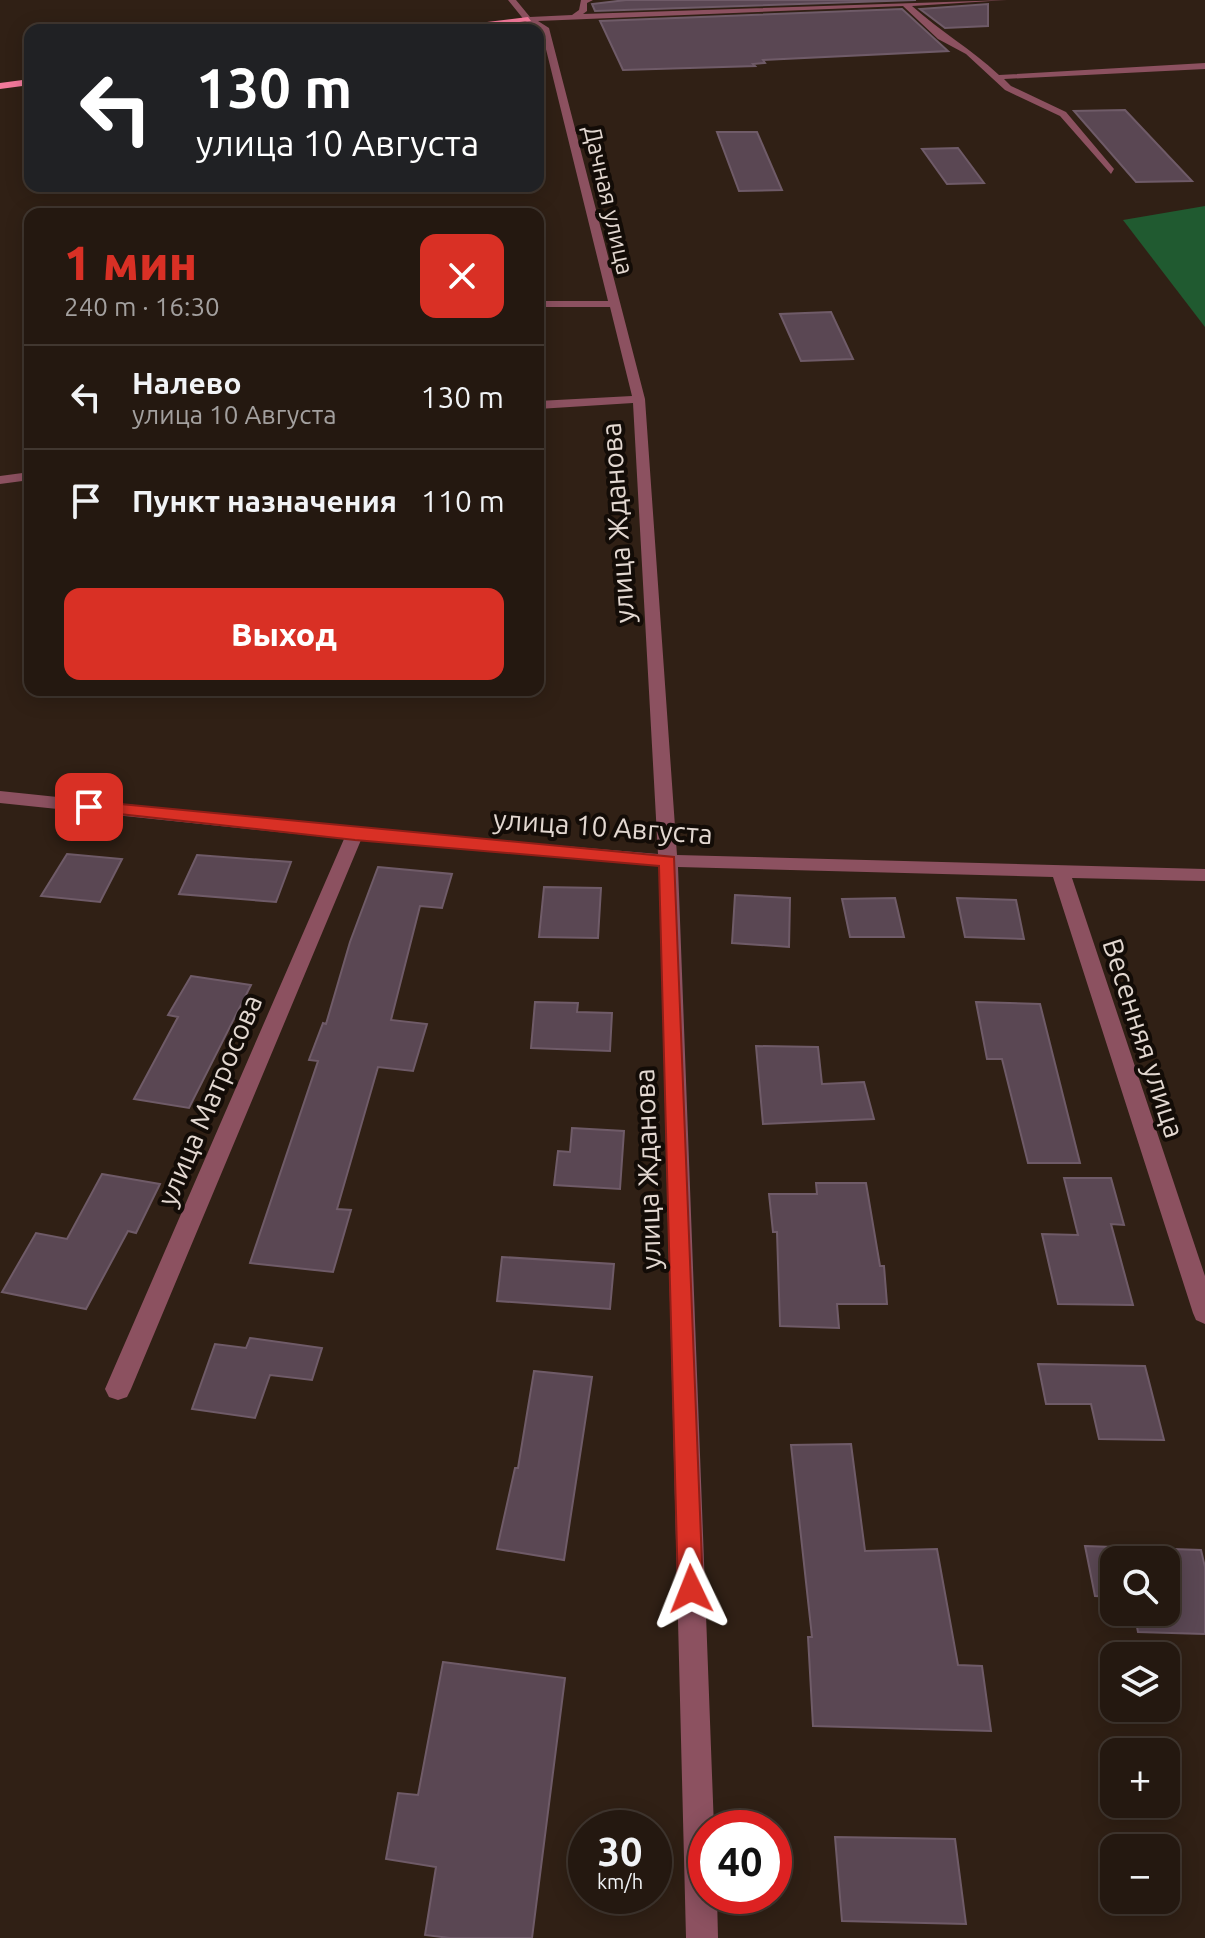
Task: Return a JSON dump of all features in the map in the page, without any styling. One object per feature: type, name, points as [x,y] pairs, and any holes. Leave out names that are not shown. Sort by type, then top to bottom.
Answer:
[{"type":"main road","points":[[487,24],[528,19]]},
{"type":"main road","points":[[0,86],[24,83]]},
{"type":"street","name":"Дачная улица","points":[[512,0],[528,19],[537,24]]},
{"type":"street","points":[[574,17],[583,11],[583,2],[589,0]]},
{"type":"street","points":[[528,19],[1003,0]]},
{"type":"street","points":[[905,4],[941,37],[969,52],[1000,77],[1008,88],[1063,114],[1111,171]]},
{"type":"street","name":"Дачная улица","points":[[544,27],[566,100],[612,304],[639,399]]},
{"type":"street","points":[[1000,77],[1205,66]]},
{"type":"street","points":[[544,304],[612,304]]},
{"type":"street","points":[[544,405],[639,399]]},
{"type":"street","name":"улица Жданова","points":[[639,399],[668,861],[702,1938]]},
{"type":"street","points":[[0,480],[24,477]]},
{"type":"street","name":"улица 10 Августа","points":[[0,797],[355,834],[668,861],[1205,875]]},
{"type":"street","name":"улица Матросова","points":[[118,1389],[355,834]]},
{"type":"street","name":"Весенняя улица","points":[[1061,872],[1205,1313]]},
{"type":"green space","points":[[1205,206],[1205,327],[1123,220]]},
{"type":"building","points":[[626,0],[916,0],[595,11],[592,4]]},
{"type":"building","points":[[988,4],[988,26],[945,28],[920,9]]},
{"type":"building","points":[[902,9],[948,51],[763,60],[765,63],[753,64],[755,66],[623,70],[600,21]]},
{"type":"building","points":[[1125,110],[1192,181],[1136,182],[1074,111]]},
{"type":"building","points":[[717,132],[757,132],[782,190],[739,191]]},
{"type":"building","points":[[958,148],[984,183],[947,184],[922,149]]},
{"type":"building","points":[[831,312],[853,359],[801,361],[780,314]]},
{"type":"building","points":[[67,854],[122,859],[100,902],[41,896]]},
{"type":"building","points":[[197,855],[291,862],[276,902],[179,894]]},
{"type":"building","points":[[378,867],[452,874],[442,908],[420,906],[391,1020],[427,1024],[413,1071],[378,1067],[337,1209],[351,1210],[333,1272],[250,1263],[318,1061],[309,1060],[323,1023],[326,1024],[350,942]]},
{"type":"building","points":[[544,887],[601,888],[598,938],[539,937]]},
{"type":"building","points":[[735,895],[790,898],[789,947],[732,943]]},
{"type":"building","points":[[895,898],[904,937],[850,937],[842,899]]},
{"type":"building","points":[[957,898],[1016,900],[1024,939],[965,937]]},
{"type":"building","points":[[191,976],[251,985],[189,1108],[134,1099],[178,1017],[168,1015]]},
{"type":"building","points":[[535,1002],[578,1003],[577,1012],[612,1013],[610,1051],[531,1048]]},
{"type":"building","points":[[976,1002],[1040,1004],[1080,1163],[1028,1163],[1002,1059],[987,1059]]},
{"type":"building","points":[[756,1046],[818,1047],[822,1084],[864,1082],[874,1119],[763,1124]]},
{"type":"building","points":[[572,1128],[624,1131],[620,1189],[554,1185],[558,1151],[570,1152]]},
{"type":"building","points":[[102,1174],[160,1184],[136,1233],[128,1231],[86,1309],[2,1292],[36,1233],[67,1239]]},
{"type":"building","points":[[1064,1178],[1111,1178],[1124,1225],[1111,1224],[1133,1305],[1058,1304],[1042,1234],[1078,1235]]},
{"type":"building","points":[[816,1183],[866,1183],[880,1266],[884,1266],[887,1304],[837,1304],[839,1328],[780,1326],[777,1232],[773,1232],[769,1194],[817,1194]]},
{"type":"building","points":[[502,1257],[614,1264],[610,1309],[497,1301]]},
{"type":"building","points":[[250,1338],[322,1348],[312,1380],[270,1375],[255,1418],[192,1409],[215,1344],[246,1348]]},
{"type":"building","points":[[1038,1364],[1145,1366],[1164,1440],[1099,1439],[1091,1404],[1046,1404]]},
{"type":"building","points":[[534,1371],[592,1377],[564,1560],[497,1549],[515,1468],[518,1468]]},
{"type":"building","points":[[851,1444],[865,1551],[937,1549],[958,1665],[982,1666],[991,1731],[813,1726],[808,1637],[812,1637],[791,1445]]},
{"type":"building","points":[[1085,1546],[1100,1547],[1100,1596],[1095,1596]]},
{"type":"building","points":[[1180,1549],[1201,1550],[1205,1567],[1205,1634],[1138,1632],[1137,1626],[1180,1626]]},
{"type":"building","points":[[443,1662],[565,1678],[532,1938],[425,1935],[436,1867],[386,1859],[398,1793],[418,1795]]},
{"type":"building","points":[[835,1837],[955,1839],[966,1924],[842,1921]]},
{"type":"route","points":[[89,807],[668,861],[691,1589]]}]
